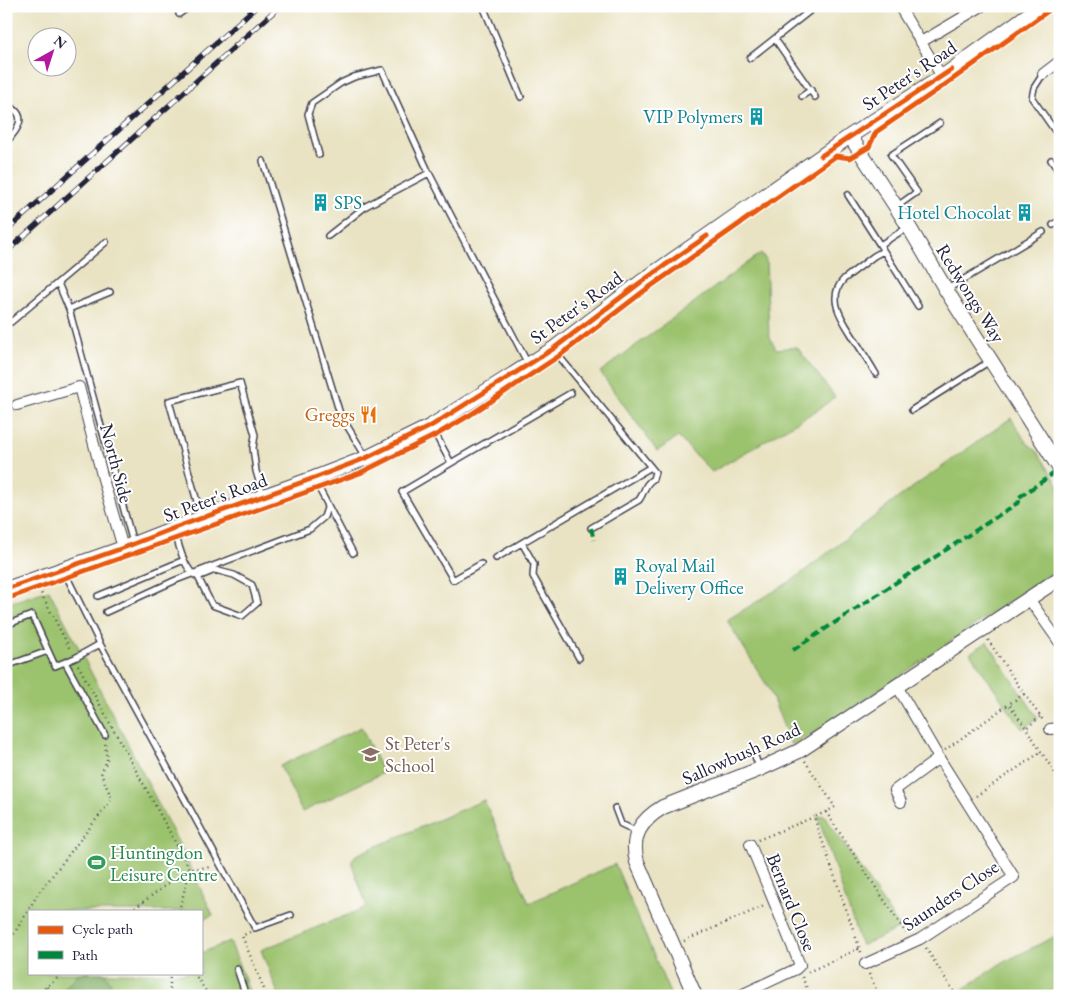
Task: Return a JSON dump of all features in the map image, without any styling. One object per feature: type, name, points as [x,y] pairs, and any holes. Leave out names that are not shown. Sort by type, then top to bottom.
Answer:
[{"type":"street","points":[[900,6],[942,76]]},
{"type":"street","points":[[921,42],[982,6]]},
{"type":"street","name":"St Peter's Road","points":[[6,588],[314,478],[366,458],[431,426],[553,349],[641,282],[850,136],[942,76],[1040,6]]},
{"type":"street","points":[[1043,74],[1060,61]]},
{"type":"street","name":"Redwongs Way","points":[[850,136],[1060,469]]},
{"type":"street","name":"North Side","points":[[17,405],[79,387],[103,479],[128,546]]},
{"type":"street","name":"Sallowbush Road","points":[[638,832],[651,814],[663,807],[760,769],[799,751],[1060,578]]},
{"type":"street","points":[[1029,599],[1060,643]]},
{"type":"street","name":"Saunders Close","points":[[865,964],[916,940],[1014,877],[938,756],[897,686]]},
{"type":"street","points":[[901,802],[895,790],[938,756]]},
{"type":"street","points":[[638,832],[634,851],[637,862],[695,996]]},
{"type":"street","name":"Bernard Close","points":[[739,996],[796,970],[800,964],[750,844]]},
{"type":"lane","points":[[178,14],[190,6]]},
{"type":"lane","points":[[483,6],[521,97]]},
{"type":"lane","points":[[750,58],[816,6]]},
{"type":"lane","points":[[775,39],[816,97]]},
{"type":"lane","points":[[319,155],[308,114],[312,103],[341,83],[354,77],[382,70],[429,173],[528,364]]},
{"type":"lane","points":[[1043,74],[1034,88],[1032,98],[1060,138]]},
{"type":"lane","points":[[802,96],[811,90]]},
{"type":"lane","points":[[6,105],[16,110],[20,123],[16,132],[6,142]]},
{"type":"lane","points":[[896,207],[917,192],[891,155],[940,123]]},
{"type":"lane","points":[[1051,160],[1060,173]]},
{"type":"lane","points":[[263,161],[340,414],[366,458]]},
{"type":"lane","points":[[328,236],[366,206],[429,173]]},
{"type":"lane","points":[[848,195],[918,306]]},
{"type":"lane","points":[[1052,225],[1060,220]]},
{"type":"lane","points":[[876,374],[838,313],[836,298],[838,288],[844,279],[909,227]]},
{"type":"lane","points":[[946,290],[1043,232]]},
{"type":"lane","points":[[11,322],[106,242]]},
{"type":"lane","points":[[58,283],[69,309],[128,546]]},
{"type":"lane","points":[[69,309],[110,292]]},
{"type":"lane","points":[[553,349],[654,472],[653,479],[647,482],[640,500],[591,528]]},
{"type":"lane","points":[[912,410],[991,360]]},
{"type":"lane","points":[[202,518],[169,401],[240,383],[255,435],[253,448],[256,471],[263,496]]},
{"type":"lane","points":[[481,564],[452,580],[452,576],[402,492],[571,393]]},
{"type":"lane","points":[[431,426],[451,463]]},
{"type":"lane","points":[[496,558],[651,467]]},
{"type":"lane","points":[[314,478],[353,553]]},
{"type":"lane","points":[[106,612],[192,574],[310,529],[324,517],[328,505]]},
{"type":"lane","points":[[174,528],[184,560],[192,574],[198,577],[212,605],[242,616],[257,603],[252,584],[234,575],[215,570],[198,577]]},
{"type":"lane","points":[[522,543],[534,564],[533,576],[579,658]]},
{"type":"lane","points":[[98,596],[184,560]]},
{"type":"lane","points":[[64,568],[100,644],[255,928],[291,915]]},
{"type":"lane","points":[[6,625],[32,615],[55,666],[75,658],[100,644]]},
{"type":"lane","points":[[6,666],[48,651]]},
{"type":"lane","points":[[66,662],[105,735]]},
{"type":"lane","points":[[754,754],[760,769]]},
{"type":"lane","points":[[615,808],[621,824],[638,832]]},
{"type":"lane","points":[[237,969],[246,996]]},
{"type":"path","points":[[30,591],[45,585]]},
{"type":"path","points":[[38,588],[190,869],[179,910]]},
{"type":"path","points":[[982,630],[1040,717],[1055,729]]},
{"type":"path","points":[[938,756],[1024,694]]},
{"type":"path","points":[[1009,704],[1060,781]]},
{"type":"path","points":[[1026,728],[1040,717]]},
{"type":"path","points":[[28,910],[38,894],[112,798],[101,774],[107,760],[105,735]]},
{"type":"path","points":[[750,844],[835,807],[799,751]]},
{"type":"path","points":[[967,802],[1041,752]]},
{"type":"path","points":[[826,812],[954,992],[944,996]]},
{"type":"path","points":[[814,817],[865,964]]},
{"type":"path","points":[[1060,822],[1057,824],[1060,828]]},
{"type":"path","points":[[132,910],[190,869],[220,865]]},
{"type":"path","points":[[674,946],[774,902]]},
{"type":"path","points":[[6,947],[28,911]]},
{"type":"path","points":[[255,928],[242,936],[267,996]]},
{"type":"path","points":[[810,996],[801,975],[858,949],[880,996]]},
{"type":"path","points":[[39,996],[40,992],[63,974]]},
{"type":"path","points":[[170,974],[170,996]]},
{"type":"path","points":[[195,974],[209,996]]},
{"type":"path","points":[[47,987],[54,996]]},
{"type":"green space","points":[[761,253],[766,260],[769,335],[776,349],[797,347],[835,397],[819,409],[712,472],[678,437],[657,451],[600,372]]},
{"type":"green space","points":[[1011,418],[1026,442],[1037,451],[1060,487],[1060,567],[819,731],[791,745],[769,689],[727,620],[794,579],[902,495]]},
{"type":"green space","points":[[49,590],[180,846],[213,915],[202,920],[202,910],[28,910],[28,974],[202,974],[202,953],[230,941],[251,996],[6,996],[6,604]]},
{"type":"green space","points":[[987,642],[1038,718],[1022,729],[970,653]]},
{"type":"green space","points":[[361,727],[383,773],[302,812],[280,766]]},
{"type":"green space","points":[[484,800],[529,903],[615,864],[671,996],[279,996],[261,950],[367,907],[351,861],[356,855]]},
{"type":"green space","points":[[824,815],[900,928],[861,946],[818,817]]},
{"type":"green space","points":[[1060,934],[1060,996],[949,996],[959,992],[1000,964]]},
{"type":"green space","points":[[78,974],[106,974],[117,996],[65,996],[62,991]]},
{"type":"railway","points":[[6,231],[257,6]]},
{"type":"railway","points":[[6,252],[280,6]]},
{"type":"marked path","points":[[793,650],[1019,502],[1018,498],[1060,469]]},
{"type":"marked path","points":[[591,528],[594,540]]},
{"type":"cycle path","points":[[6,599],[360,473],[436,435],[470,415],[559,356],[644,291],[836,156],[850,158],[869,147],[876,132],[1055,6]]},
{"type":"cycle path","points":[[821,156],[951,70]]},
{"type":"cycle path","points":[[6,589],[314,478],[366,458],[431,426],[553,349],[641,282],[707,236]]},
{"type":"place","name":"VIP Polymers","points":[[757,116]]},
{"type":"place","name":"SPS","points":[[320,202]]},
{"type":"place","name":"Hotel Chocolat","points":[[1025,212]]},
{"type":"place","name":"Greggs","points":[[369,414]]},
{"type":"place","name":"Royal Mail Delivery Office","points":[[621,576]]},
{"type":"place","name":"St Peter's School","points":[[371,754]]},
{"type":"place","name":"Huntingdon Leisure Centre","points":[[96,863]]}]
